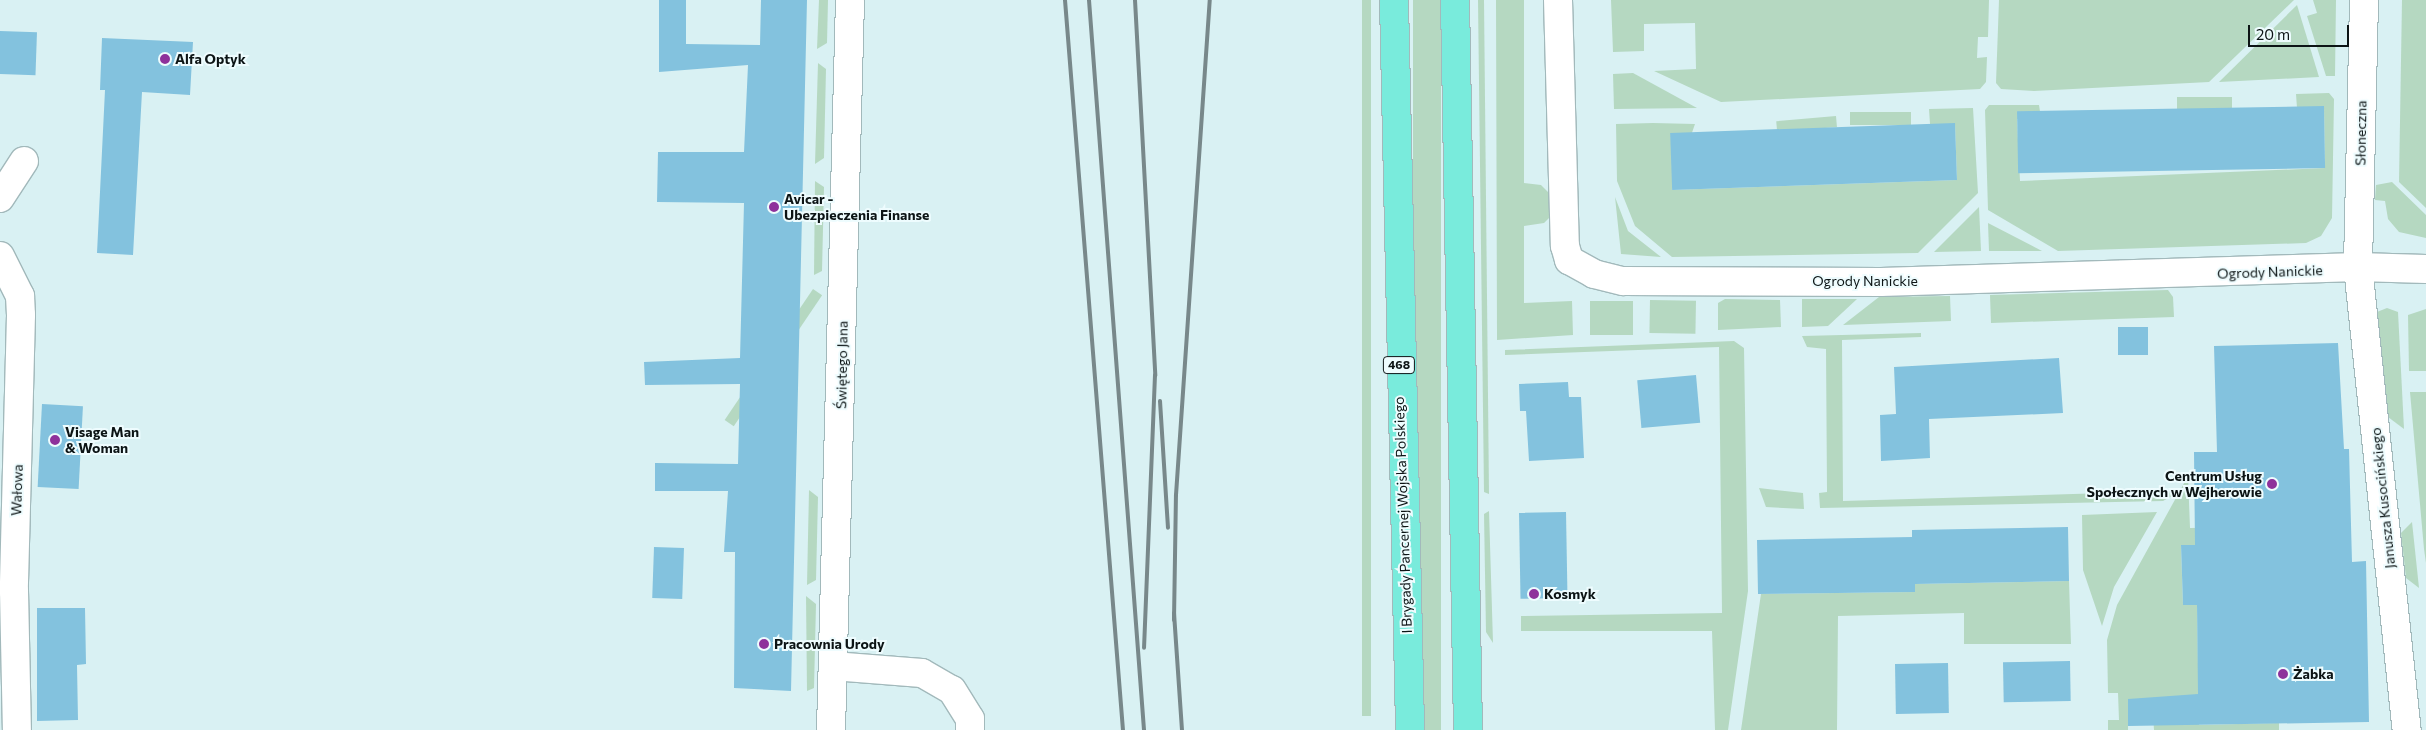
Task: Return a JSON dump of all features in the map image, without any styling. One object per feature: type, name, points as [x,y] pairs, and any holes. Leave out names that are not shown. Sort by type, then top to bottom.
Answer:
[{"type":"main road","name":"I Brygady Pancernej Wojska Polskiego","points":[[1394,0],[1410,730]]},
{"type":"main road","points":[[1455,0],[1468,730]]},
{"type":"street","name":"Świętego Jana","points":[[832,730],[850,0]]},
{"type":"street","name":"Ogrody Nanickie","points":[[1558,0],[1564,246],[1569,260],[1594,274],[1623,281],[1881,282],[2358,267],[2426,269]]},
{"type":"street","name":"Słoneczna","points":[[2358,267],[2364,0]]},
{"type":"street","points":[[0,198],[24,161]]},
{"type":"street","name":"Wałowa","points":[[0,256],[20,296],[21,315],[14,591],[17,730]]},
{"type":"street","name":"Janusza Kusocińskiego","points":[[2358,267],[2407,730]]},
{"type":"street","points":[[833,666],[922,673],[952,690],[970,719],[970,730]]},
{"type":"green space","points":[[819,0],[828,0],[827,43],[817,49]]},
{"type":"green space","points":[[1362,0],[1371,0],[1371,716],[1362,716]]},
{"type":"green space","points":[[1413,0],[1441,0],[1441,730],[1413,730]]},
{"type":"green space","points":[[1478,0],[1484,0],[1489,494],[1484,492]]},
{"type":"green space","points":[[1496,0],[1524,0],[1524,183],[1541,185],[1550,194],[1551,216],[1544,223],[1524,226],[1524,303],[1572,301],[1573,335],[1497,340]]},
{"type":"green space","points":[[1611,0],[1989,0],[1988,37],[1978,37],[1977,58],[1987,57],[1986,82],[1980,89],[1721,102],[1654,71],[1696,69],[1695,23],[1644,24],[1644,51],[1613,52]]},
{"type":"green space","points":[[1999,0],[2294,0],[2209,82],[2034,91],[2001,89],[1996,83]]},
{"type":"green space","points":[[2313,0],[2336,0],[2335,76],[2326,76],[2307,16],[2317,13]]},
{"type":"green space","points":[[2402,0],[2426,0],[2426,208],[2399,182]]},
{"type":"green space","points":[[2297,5],[2319,77],[2219,82]]},
{"type":"green space","points":[[818,63],[826,69],[824,158],[815,164]]},
{"type":"green space","points":[[1633,73],[1697,108],[1614,109],[1613,74]]},
{"type":"green space","points":[[2329,93],[2334,99],[2332,218],[2321,236],[2306,243],[2058,251],[1988,210],[1985,110],[1989,105],[2039,105],[2041,118],[2017,119],[2020,181],[2325,168],[2324,107],[2297,108],[2296,94]]},
{"type":"green space","points":[[2177,97],[2232,97],[2232,111],[2177,111]]},
{"type":"green space","points":[[1973,108],[1978,193],[1918,253],[1672,257],[1635,226],[1617,181],[1616,124],[1653,123],[1695,124],[1672,190],[1957,180],[1955,124],[1930,124],[1929,109]]},
{"type":"green space","points":[[1850,112],[1911,112],[1911,125],[1850,125]]},
{"type":"green space","points":[[1836,116],[1837,127],[1777,132],[1776,121]]},
{"type":"green space","points":[[815,181],[824,187],[822,271],[814,275]]},
{"type":"green space","points":[[2392,182],[2426,215],[2426,238],[2399,232],[2388,219],[2385,201],[2375,200],[2376,185]]},
{"type":"green space","points":[[1615,197],[1628,231],[1661,257],[1621,254]]},
{"type":"green space","points":[[1979,207],[1981,251],[1934,252]]},
{"type":"green space","points":[[1988,223],[2042,251],[1989,251]]},
{"type":"green space","points":[[813,289],[822,295],[734,426],[725,420]]},
{"type":"green space","points":[[2168,290],[2173,297],[2174,317],[1991,323],[1990,295]]},
{"type":"green space","points":[[1950,296],[1951,321],[1843,325],[1879,297]]},
{"type":"green space","points":[[1725,299],[1780,300],[1781,327],[1718,330],[1718,303]]},
{"type":"green space","points":[[1802,299],[1857,299],[1828,326],[1802,327]]},
{"type":"green space","points":[[1650,300],[1696,301],[1695,334],[1649,333]]},
{"type":"green space","points":[[1590,301],[1633,301],[1633,335],[1590,335]]},
{"type":"green space","points":[[2387,308],[2398,312],[2404,429],[2388,417],[2377,312]]},
{"type":"green space","points":[[2426,309],[2426,371],[2409,371],[2408,315]]},
{"type":"green space","points":[[1921,333],[1921,337],[1842,340],[1843,501],[2172,491],[2172,496],[2163,501],[1820,508],[1819,493],[1827,492],[1826,349],[1807,347],[1802,336]]},
{"type":"green space","points":[[1734,341],[1744,348],[1748,591],[1728,730],[1715,730],[1712,631],[1521,631],[1521,616],[1722,613],[1719,347],[1505,355],[1505,350]]},
{"type":"green space","points":[[2410,392],[2426,392],[2426,563],[2424,549]]},
{"type":"green space","points":[[2188,476],[2190,528],[2312,526],[2314,562],[2181,546],[2183,605],[2197,605],[2199,725],[2279,723],[2279,730],[2154,730],[2152,698],[2128,700],[2128,730],[2108,730],[2108,720],[2119,720],[2118,693],[2108,693],[2107,640],[2117,605]]},
{"type":"green space","points":[[1759,488],[1803,493],[1804,509],[1766,507]]},
{"type":"green space","points":[[809,490],[818,497],[816,580],[807,585]]},
{"type":"green space","points":[[1489,511],[1493,643],[1486,632],[1484,514]]},
{"type":"green space","points":[[2157,512],[2114,587],[2102,626],[2083,570],[2082,515]]},
{"type":"green space","points":[[2412,522],[2419,588],[2406,578],[2401,533]]},
{"type":"green space","points":[[2069,581],[2071,644],[1964,644],[1964,613],[1838,616],[1837,730],[1741,730],[1761,594],[1915,592],[1915,584]]},
{"type":"green space","points":[[806,596],[816,604],[814,688],[807,691]]},
{"type":"building","points":[[659,0],[686,0],[686,44],[760,45],[761,0],[807,0],[791,691],[734,688],[735,552],[724,552],[728,491],[655,491],[655,463],[738,464],[740,384],[645,385],[644,362],[740,358],[744,203],[657,202],[658,152],[744,152],[748,65],[659,72]]},
{"type":"building","points":[[0,31],[37,32],[35,75],[0,74]]},
{"type":"building","points":[[102,38],[193,42],[190,95],[142,92],[133,255],[97,253],[105,90],[100,90]]},
{"type":"building","points":[[2324,106],[2325,168],[2018,173],[2017,111]]},
{"type":"building","points":[[1955,123],[1957,180],[1672,190],[1670,133]]},
{"type":"building","points":[[2118,327],[2148,327],[2148,355],[2118,355]]},
{"type":"building","points":[[2338,343],[2344,449],[2349,449],[2352,562],[2366,561],[2369,722],[2128,726],[2128,699],[2198,694],[2197,605],[2183,605],[2181,545],[2195,545],[2194,452],[2217,452],[2214,346]]},
{"type":"building","points":[[2059,358],[2063,413],[1929,419],[1930,458],[1881,461],[1880,415],[1896,414],[1894,367]]},
{"type":"building","points":[[1696,375],[1700,423],[1641,428],[1637,380]]},
{"type":"building","points":[[1568,382],[1569,397],[1581,397],[1584,458],[1529,461],[1526,411],[1520,411],[1519,384]]},
{"type":"building","points":[[42,404],[83,406],[79,489],[38,487]]},
{"type":"building","points":[[1566,512],[1568,598],[1521,599],[1519,513]]},
{"type":"building","points":[[2068,527],[2069,581],[1915,584],[1915,592],[1758,594],[1757,540],[1912,537],[1912,530]]},
{"type":"building","points":[[654,547],[684,548],[682,599],[652,598]]},
{"type":"building","points":[[37,608],[85,608],[86,664],[77,665],[78,720],[37,721]]},
{"type":"building","points":[[2070,661],[2071,701],[2004,702],[2003,662]]},
{"type":"building","points":[[1948,663],[1949,713],[1896,714],[1895,664]]},
{"type":"railway","points":[[1065,0],[1123,730]]},
{"type":"railway","points":[[1089,0],[1144,730]]},
{"type":"railway","points":[[1135,0],[1155,375],[1144,648]]},
{"type":"railway","points":[[1174,620],[1176,495],[1210,0]]},
{"type":"railway","points":[[1160,401],[1168,528]]},
{"type":"railway","points":[[1174,613],[1182,730]]},
{"type":"place","name":"Alfa Optyk","points":[[165,59]]},
{"type":"place","name":"Avicar - Ubezpieczenia Finanse","points":[[774,207]]},
{"type":"place","name":"Visage Man & Woman","points":[[55,440]]},
{"type":"place","name":"Centrum Usług Społecznych w Wejherowie","points":[[2272,484]]},
{"type":"place","name":"Kosmyk","points":[[1534,594]]},
{"type":"place","name":"Pracownia Urody","points":[[764,644]]},
{"type":"place","name":"Żabka","points":[[2283,674]]}]
